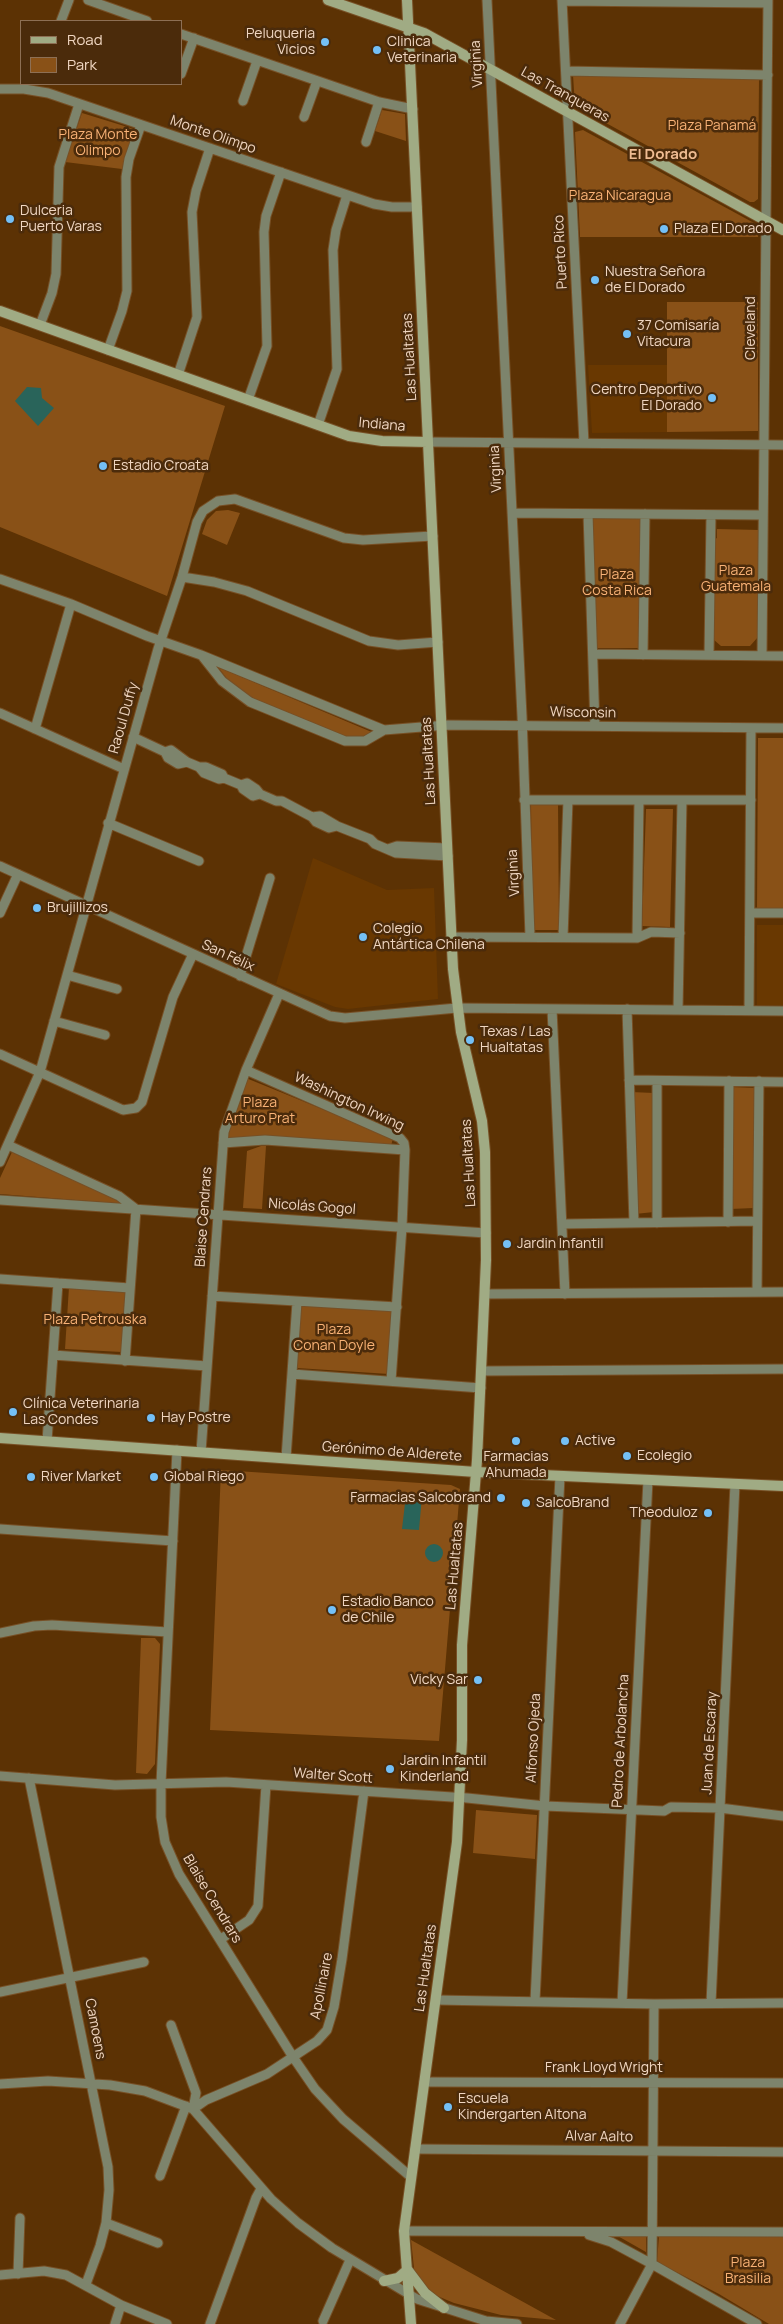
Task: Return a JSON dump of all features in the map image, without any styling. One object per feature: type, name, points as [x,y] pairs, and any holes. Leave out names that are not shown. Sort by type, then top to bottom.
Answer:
[{"type":"street","points":[[61,20],[68,0]]},
{"type":"street","points":[[88,0],[132,19]]},
{"type":"street","name":"Las Tranqueras","points":[[328,0],[408,26],[783,230]]},
{"type":"street","name":"Las Hualtatas","points":[[407,0],[451,936],[457,1008],[464,1048],[482,1121],[486,1233],[486,1294],[482,1371],[462,1645],[459,1798],[454,1866],[404,2231],[412,2324]]},
{"type":"street","name":"Virginia","points":[[488,0],[530,936]]},
{"type":"street","points":[[562,1],[768,2]]},
{"type":"street","name":"Puerto Rico","points":[[562,1],[584,443]]},
{"type":"street","name":"Cleveland","points":[[762,656],[768,2]]},
{"type":"street","points":[[182,34],[379,102],[413,108]]},
{"type":"street","points":[[182,71],[194,38]]},
{"type":"street","points":[[243,101],[257,61]]},
{"type":"street","points":[[566,71],[768,75]]},
{"type":"street","points":[[304,117],[317,81]]},
{"type":"street","name":"Monte Olimpo","points":[[0,89],[34,90],[386,207],[417,207]]},
{"type":"street","points":[[366,142],[379,102]]},
{"type":"street","points":[[40,325],[52,293],[56,274],[59,167],[79,104]]},
{"type":"street","points":[[108,350],[127,291],[126,176],[128,159],[141,125]]},
{"type":"street","points":[[178,375],[197,317],[192,212],[196,191],[210,148]]},
{"type":"street","points":[[248,400],[267,346],[264,232],[266,216],[281,172]]},
{"type":"street","points":[[318,425],[337,369],[332,250],[338,222],[347,195]]},
{"type":"street","name":"Indiana","points":[[0,311],[349,436],[370,440],[783,445]]},
{"type":"street","name":"Raoul Duffy","points":[[0,1162],[40,1072],[108,823],[200,516],[208,507],[224,499],[235,499],[344,538],[363,540],[432,536]]},
{"type":"street","points":[[512,513],[763,515]]},
{"type":"street","points":[[588,514],[596,726]]},
{"type":"street","points":[[643,655],[645,514]]},
{"type":"street","points":[[709,655],[711,515]]},
{"type":"street","points":[[182,577],[214,582],[247,592],[369,641],[398,645],[438,642]]},
{"type":"street","name":"Wisconsin","points":[[0,579],[72,604],[384,730]]},
{"type":"street","points":[[35,729],[72,604]]},
{"type":"street","points":[[593,654],[783,656]]},
{"type":"street","name":"Wisconsin","points":[[201,655],[234,692],[250,702],[352,742],[365,741],[384,730],[441,725],[783,728]]},
{"type":"street","points":[[0,713],[124,769]]},
{"type":"street","points":[[749,1010],[751,728]]},
{"type":"street","points":[[133,737],[165,752],[171,750],[187,762],[199,767],[206,766],[222,774],[224,778],[241,785],[247,783],[260,794],[276,801],[282,801],[303,810],[309,815],[320,816],[348,832],[362,836],[388,849],[405,855],[447,852]]},
{"type":"street","points":[[524,800],[750,800]]},
{"type":"street","points":[[563,937],[568,800]]},
{"type":"street","points":[[637,938],[639,800]]},
{"type":"street","points":[[678,1010],[682,800]]},
{"type":"street","points":[[108,823],[199,861]]},
{"type":"street","name":"San Félix","points":[[0,866],[320,1013],[345,1018],[457,1008],[783,1011]]},
{"type":"street","points":[[0,913],[18,874]]},
{"type":"street","points":[[240,976],[270,878]]},
{"type":"street","points":[[750,913],[783,913]]},
{"type":"street","points":[[451,936],[637,938],[651,932],[680,932]]},
{"type":"street","points":[[0,1054],[123,1110],[136,1108],[142,1102],[173,997],[192,954]]},
{"type":"street","points":[[67,975],[117,989]]},
{"type":"street","name":"Blaise Cendrars","points":[[201,1452],[224,1132],[246,1070],[279,994]]},
{"type":"street","points":[[552,1009],[565,1294]]},
{"type":"street","points":[[627,1009],[634,1223]]},
{"type":"street","points":[[54,1021],[105,1035]]},
{"type":"street","name":"Washington Irwing","points":[[223,1143],[265,1140],[405,1150],[400,1138],[246,1070]]},
{"type":"street","points":[[629,1080],[783,1082]]},
{"type":"street","points":[[657,1080],[657,1223]]},
{"type":"street","points":[[728,1222],[729,1081]]},
{"type":"street","points":[[757,1292],[756,1221],[759,1082]]},
{"type":"street","points":[[8,1144],[120,1196],[136,1209],[125,1361]]},
{"type":"street","points":[[391,1381],[402,1227],[405,1150]]},
{"type":"street","name":"Nicolás Gogol","points":[[0,1200],[218,1213],[486,1233]]},
{"type":"street","points":[[562,1224],[756,1221]]},
{"type":"street","points":[[0,1279],[130,1288]]},
{"type":"street","points":[[46,1442],[58,1283]]},
{"type":"street","points":[[486,1294],[783,1292]]},
{"type":"street","points":[[212,1296],[397,1307]]},
{"type":"street","points":[[286,1458],[297,1302]]},
{"type":"street","points":[[53,1355],[207,1366]]},
{"type":"street","points":[[482,1371],[783,1369]]},
{"type":"street","points":[[292,1374],[481,1388]]},
{"type":"street","name":"Gerónimo de Alderete","points":[[0,1438],[476,1472],[783,1486]]},
{"type":"street","name":"Blaise Cendrars","points":[[177,1450],[161,1783],[162,1823],[170,1854],[293,2057],[326,2102],[411,2177]]},
{"type":"street","name":"Alfonso Ojeda","points":[[535,2001],[560,1476]]},
{"type":"street","name":"Pedro de Arbolancha","points":[[622,2003],[648,1480]]},
{"type":"street","name":"Juan de Escaray","points":[[712,2003],[735,1484]]},
{"type":"street","points":[[0,1529],[172,1541]]},
{"type":"street","points":[[0,1633],[43,1625],[168,1632]]},
{"type":"street","name":"Walter Scott","points":[[0,1776],[114,1785],[210,1782],[266,1785],[459,1798],[545,1806],[664,1811],[671,1807],[720,1808],[783,1816]]},
{"type":"street","name":"Camoens","points":[[29,1778],[92,2083],[108,2173],[109,2195],[106,2223],[86,2284]]},
{"type":"street","points":[[220,1939],[249,1920],[258,1906],[266,1785]]},
{"type":"street","name":"Apollinaire","points":[[189,2107],[266,2074],[323,2036],[331,2020],[342,1959],[364,1791]]},
{"type":"street","points":[[0,1992],[144,1962]]},
{"type":"street","points":[[436,2000],[654,2004],[783,2003]]},
{"type":"street","points":[[620,2324],[652,2264],[654,2004]]},
{"type":"street","points":[[160,2176],[196,2093],[171,2025]]},
{"type":"street","points":[[0,2084],[48,2081],[92,2083],[145,2091],[189,2107],[261,2189],[298,2223],[350,2260],[408,2295],[486,2322],[517,2324]]},
{"type":"street","name":"Frank Lloyd Wright","points":[[424,2082],[783,2083]]},
{"type":"street","name":"Alvar Aalto","points":[[415,2149],[783,2152]]},
{"type":"street","points":[[210,2324],[261,2189]]},
{"type":"street","points":[[18,2274],[20,2218]]},
{"type":"street","points":[[106,2223],[158,2243]]},
{"type":"street","points":[[404,2231],[783,2232]]},
{"type":"street","points":[[582,2232],[611,2242],[757,2324]]},
{"type":"street","points":[[323,2322],[350,2260]]},
{"type":"street","points":[[384,2280],[398,2278],[406,2268],[417,2284],[444,2308]]},
{"type":"street","points":[[0,2275],[36,2271],[55,2272],[86,2284],[121,2305],[167,2324]]},
{"type":"street","points":[[115,2324],[121,2305]]},
{"type":"shaded area","points":[[588,365],[667,365],[667,432],[592,433]]},
{"type":"shaded area","name":"Colegio Antártica Chilena","points":[[313,858],[387,890],[434,888],[438,999],[348,1009],[335,1007],[276,984]]},
{"type":"shaded area","points":[[757,925],[783,925],[783,1005],[757,1005]]},
{"type":"green space","name":"Plaza Panamá","points":[[573,75],[759,78],[758,199],[750,202],[575,106]]},
{"type":"green space","points":[[382,110],[405,114],[406,141],[375,131]]},
{"type":"green space","name":"Plaza Monte Olimpo","points":[[82,113],[134,129],[122,169],[65,162]]},
{"type":"green space","name":"Plaza Nicaragua","points":[[583,130],[754,223],[759,228],[758,237],[580,237],[575,132]]},
{"type":"green space","name":"Centro Deportivo El Dorado","points":[[667,302],[758,302],[758,431],[667,432]]},
{"type":"green space","name":"Estadio Croata","points":[[0,326],[225,406],[167,596],[0,527]]},
{"type":"green space","points":[[228,510],[240,513],[227,545],[202,534],[207,520],[216,511]]},
{"type":"green space","name":"Plaza Costa Rica","points":[[591,517],[642,518],[641,648],[593,648]]},
{"type":"green space","name":"Plaza Guatemala","points":[[717,529],[760,530],[758,637],[750,646],[721,646],[714,640],[713,540],[717,538]]},
{"type":"green space","points":[[218,667],[374,733],[358,738],[347,737],[253,699],[228,680]]},
{"type":"green space","points":[[758,738],[783,738],[783,909],[757,909]]},
{"type":"green space","points":[[558,802],[559,930],[532,930],[531,803]]},
{"type":"green space","points":[[646,809],[673,809],[670,927],[642,926]]},
{"type":"green space","name":"Plaza Arturo Prat","points":[[246,1078],[393,1138],[391,1146],[230,1144],[225,1135]]},
{"type":"green space","points":[[731,1087],[757,1088],[754,1208],[730,1209]]},
{"type":"green space","points":[[631,1092],[654,1093],[654,1212],[635,1214]]},
{"type":"green space","points":[[266,1146],[262,1209],[243,1208],[247,1151]]},
{"type":"green space","points":[[12,1152],[126,1204],[0,1194],[0,1178]]},
{"type":"green space","name":"Plaza Petrouska","points":[[69,1287],[126,1291],[122,1352],[65,1349]]},
{"type":"green space","name":"Plaza Conan Doyle","points":[[301,1304],[393,1310],[389,1374],[297,1368]]},
{"type":"green space","name":"Estadio Banco de Chile","points":[[221,1470],[451,1485],[460,1489],[439,1741],[210,1730]]},
{"type":"green space","points":[[141,1638],[155,1638],[160,1644],[155,1764],[147,1774],[136,1773]]},
{"type":"green space","points":[[476,1810],[537,1815],[535,1859],[473,1853]]},
{"type":"green space","points":[[646,2234],[646,2252],[616,2235]]},
{"type":"green space","name":"Plaza Brasilia","points":[[659,2236],[783,2236],[783,2324],[769,2324],[719,2294],[657,2262]]},
{"type":"green space","points":[[411,2240],[556,2320],[501,2315],[454,2303],[416,2287]]},
{"type":"water","points":[[27,387],[41,388],[42,398],[54,408],[38,426],[15,401]]},
{"type":"water","points":[[406,1495],[422,1496],[419,1530],[402,1529]]},
{"type":"water","points":[[434,1544],[440,1547],[443,1553],[440,1559],[434,1562],[428,1559],[425,1553],[428,1547]]},
{"type":"place","name":"Peluqueria Vicios","points":[[325,42]]},
{"type":"place","name":"Clinica Veterinaria","points":[[377,50]]},
{"type":"place","name":"Dulceria Puerto Varas","points":[[10,219]]},
{"type":"place","name":"Plaza El Dorado","points":[[664,229]]},
{"type":"place","name":"Nuestra Señora de El Dorado","points":[[595,280]]},
{"type":"place","name":"37 Comisaría Vitacura","points":[[627,334]]},
{"type":"place","name":"Centro Deportivo El Dorado","points":[[712,398]]},
{"type":"place","name":"Estadio Croata","points":[[103,466]]},
{"type":"place","name":"Brujillizos","points":[[37,908]]},
{"type":"place","name":"Colegio Antártica Chilena","points":[[363,937]]},
{"type":"place","name":"Texas / Las Hualtatas","points":[[470,1040]]},
{"type":"place","name":"Jardin Infantil","points":[[507,1244]]},
{"type":"place","name":"Clínica Veterinaria Las Condes","points":[[13,1412]]},
{"type":"place","name":"Hay Postre","points":[[151,1418]]},
{"type":"place","name":"Farmacias Ahumada","points":[[516,1441]]},
{"type":"place","name":"Active","points":[[565,1441]]},
{"type":"place","name":"Ecolegio","points":[[627,1456]]},
{"type":"place","name":"River Market","points":[[31,1477]]},
{"type":"place","name":"Global Riego","points":[[154,1477]]},
{"type":"place","name":"Farmacias Salcobrand","points":[[501,1498]]},
{"type":"place","name":"SalcoBrand","points":[[526,1503]]},
{"type":"place","name":"Theoduloz","points":[[708,1513]]},
{"type":"place","name":"Estadio Banco de Chile","points":[[332,1610]]},
{"type":"place","name":"Vicky Sar","points":[[478,1680]]},
{"type":"place","name":"Jardin Infantil Kinderland","points":[[390,1769]]},
{"type":"place","name":"Escuela Kindergarten Altona","points":[[448,2107]]},
{"type":"district","name":"El Dorado","points":[[663,155]]}]
